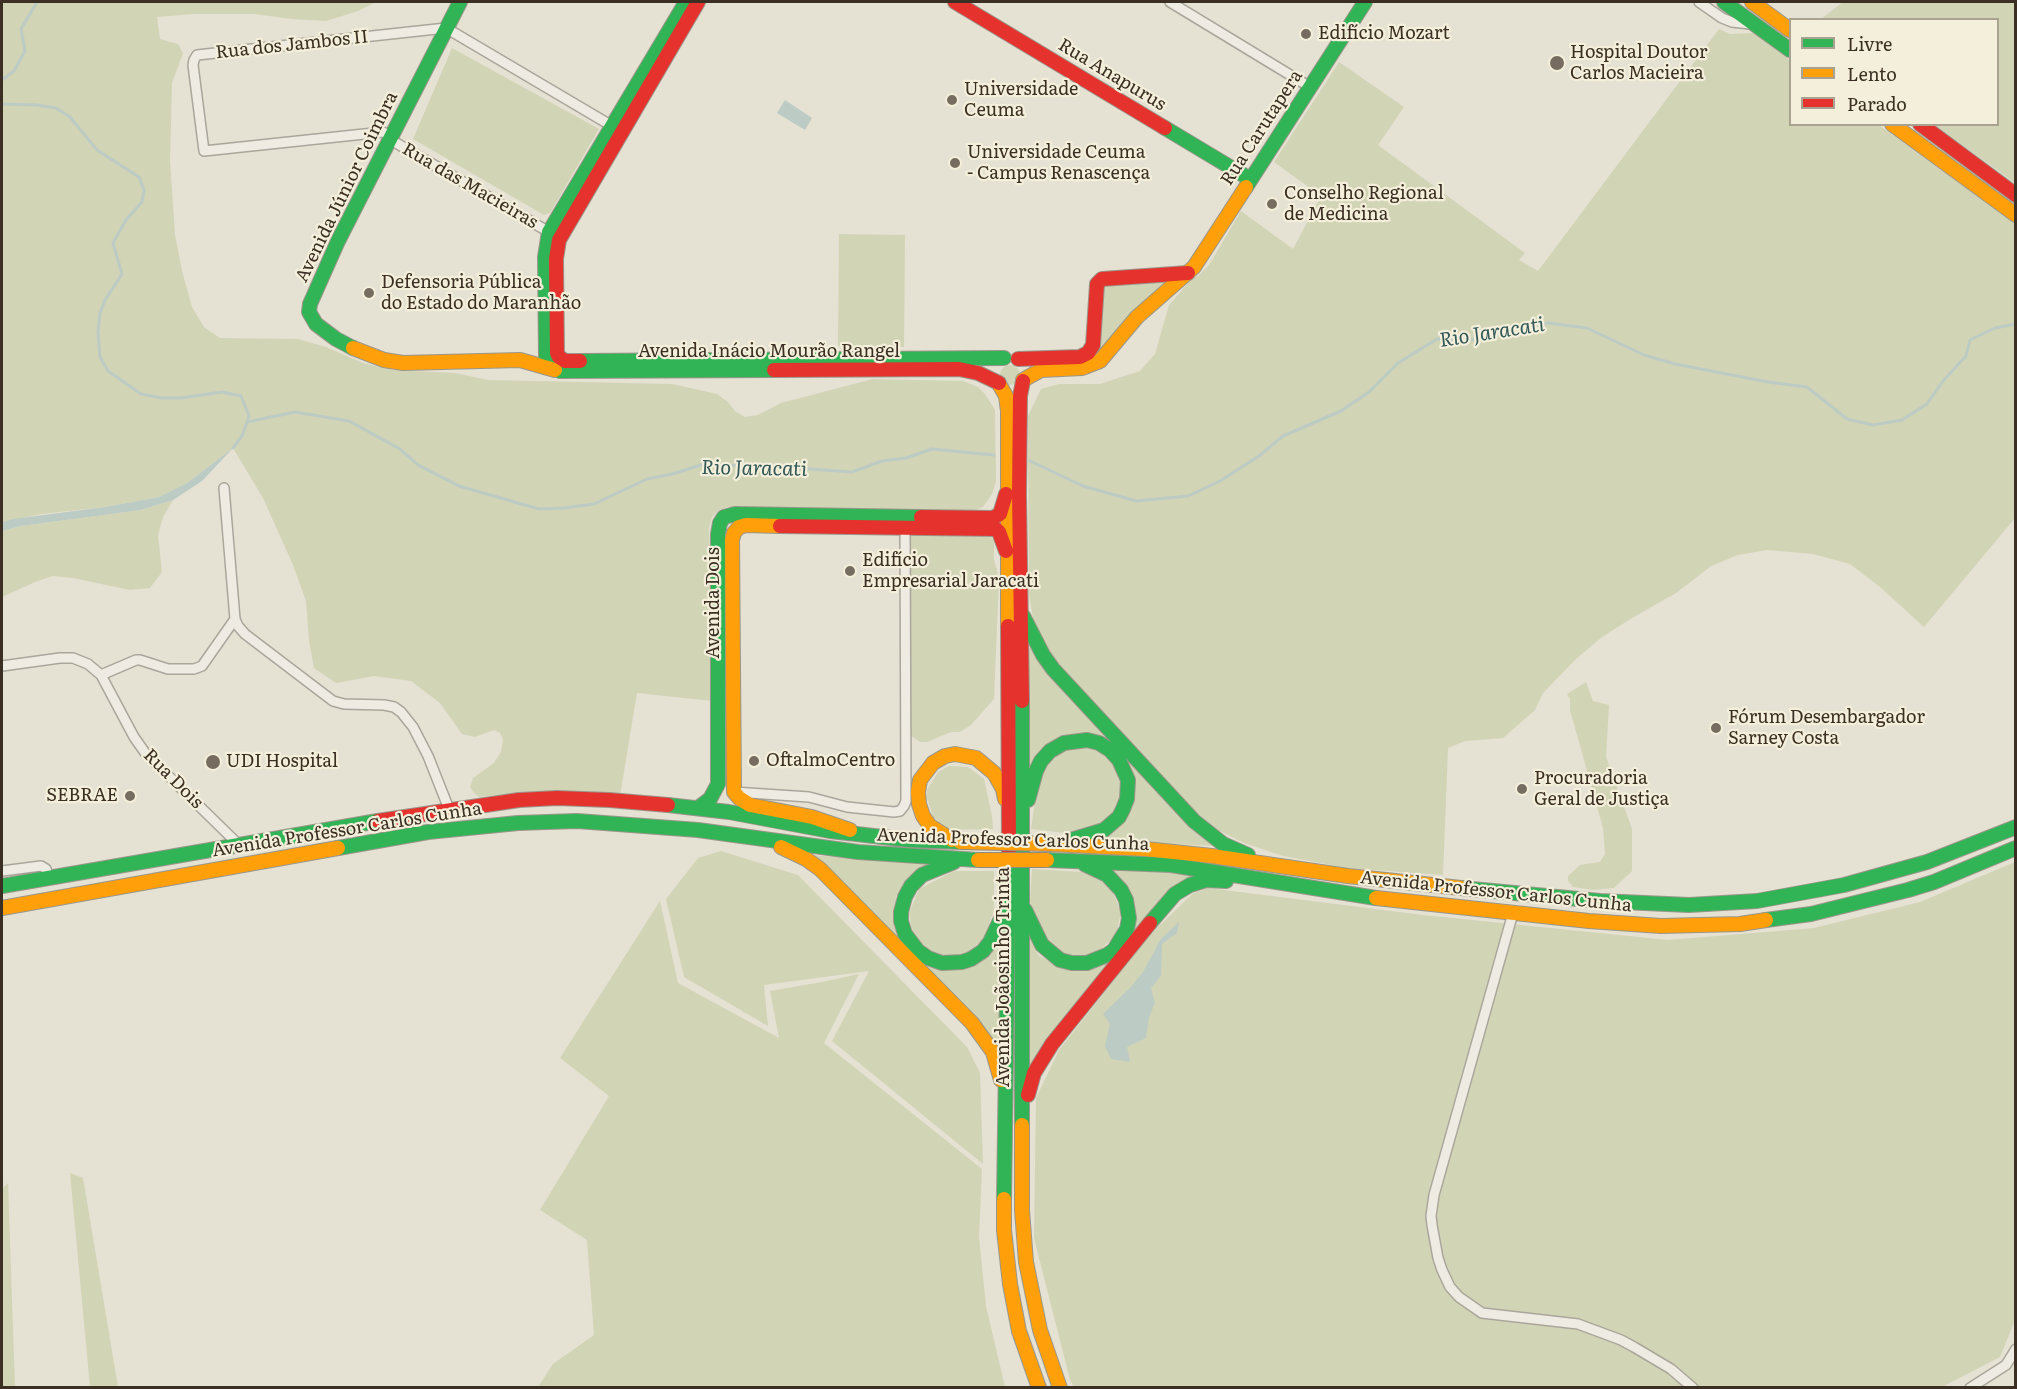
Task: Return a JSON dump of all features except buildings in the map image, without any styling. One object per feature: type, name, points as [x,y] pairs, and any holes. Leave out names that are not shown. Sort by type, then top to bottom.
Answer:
[{"type":"main road","name":"Avenida Júnior Coimbra","points":[[460,2],[340,237],[309,308],[313,319],[336,339],[366,355],[393,362],[520,360],[561,366]]},
{"type":"main road","points":[[686,2],[549,232],[545,257],[546,356],[549,365],[561,366],[557,353],[556,259],[559,240],[698,2]]},
{"type":"main road","name":"Rua Anapurus","points":[[955,2],[1250,179]]},
{"type":"main road","name":"Rua Carutapera","points":[[1188,273],[1365,2]]},
{"type":"main road","points":[[1724,2],[1789,49]]},
{"type":"main road","points":[[1752,2],[1789,29]]},
{"type":"main road","points":[[1895,126],[2016,215]]},
{"type":"main road","points":[[1923,126],[2016,195]]},
{"type":"main road","points":[[1023,381],[1025,371],[1023,364],[1011,358],[995,367],[994,376],[999,384],[1012,388],[1041,370],[1082,368],[1100,361],[1137,317],[1188,273]]},
{"type":"main road","name":"Avenida Inácio Mourão Rangel","points":[[561,366],[1080,357],[1091,351],[1093,345],[1097,284],[1102,279],[1188,273]]},
{"type":"main road","name":"Avenida Inácio Mourão Rangel","points":[[561,366],[959,369],[978,373],[999,384]]},
{"type":"main road","name":"Avenida Joãosinho Trinta","points":[[1023,381],[1020,396],[1023,818],[1015,899],[1006,1108],[1004,1230],[1010,1284],[1019,1331],[1039,1388]]},
{"type":"main road","name":"Avenida Joãosinho Trinta","points":[[999,384],[1007,403],[1009,826],[1015,899],[1022,1124],[1022,1210],[1026,1262],[1040,1330],[1060,1388]]},
{"type":"main road","name":"Avenida Dois","points":[[698,808],[710,799],[718,784],[718,534],[720,523],[727,515],[993,518],[1000,514],[1008,487]]},
{"type":"main road","name":"Avenida Dois","points":[[734,792],[732,540],[739,527],[746,525],[996,529],[1008,557]]},
{"type":"main road","points":[[1021,610],[1034,638],[1053,669],[1194,821],[1234,850],[1288,867]]},
{"type":"main road","points":[[718,637],[732,637]]},
{"type":"main road","points":[[1023,818],[1036,771],[1050,750],[1064,743],[1087,740],[1099,743],[1110,750],[1119,760],[1128,780],[1127,799],[1119,818],[1104,830],[1054,844]]},
{"type":"main road","points":[[960,842],[947,838],[930,826],[919,804],[918,786],[924,774],[945,756],[960,754],[976,758],[994,773],[1003,789],[1009,826]]},
{"type":"main road","points":[[734,792],[744,802],[766,809],[821,819],[866,835]]},
{"type":"main road","name":"Avenida Professor Carlos Cunha","points":[[2,886],[449,809],[556,798],[698,808],[830,831],[909,840],[1145,849],[1452,887],[1600,901],[1689,905],[1757,901],[1881,876],[1983,841],[2016,827]]},
{"type":"main road","points":[[747,815],[766,809]]},
{"type":"main road","name":"Avenida Professor Carlos Cunha","points":[[2,908],[428,832],[518,823],[642,824],[858,852],[974,860],[1130,862],[1171,865],[1374,898],[1661,926],[1740,924],[1811,914],[1872,900],[1934,882],[2013,850]]},
{"type":"main road","points":[[2013,850],[2007,838],[2016,832]]},
{"type":"main road","points":[[758,838],[790,850],[820,869],[972,1023],[985,1038],[998,1064],[1006,1108]]},
{"type":"main road","points":[[1934,882],[1944,872],[1983,857],[1986,850],[1983,841]]},
{"type":"main road","points":[[974,860],[951,863],[929,871],[908,891],[903,903],[901,921],[905,934],[918,951],[942,963],[962,962],[976,956],[992,939],[1015,899],[1042,945],[1060,960],[1087,963],[1107,955],[1114,950],[1127,929],[1129,918],[1126,900],[1121,890],[1107,875],[1090,866],[1049,860]]},
{"type":"main road","points":[[1022,1124],[1031,1080],[1043,1056],[1175,894],[1190,885],[1206,880],[1295,885]]},
{"type":"street","points":[[1170,2],[1310,87]]},
{"type":"street","points":[[1699,2],[1726,20],[1755,25]]},
{"type":"street","points":[[446,28],[612,126]]},
{"type":"street","name":"Rua dos Jambos II","points":[[391,140],[387,134],[380,132],[204,151],[194,60],[197,55],[446,28]]},
{"type":"street","name":"Rua das Macieiras","points":[[391,140],[549,232]]},
{"type":"street","points":[[224,488],[235,619],[238,626],[245,634],[333,701],[344,704],[384,705],[394,707],[400,712],[413,727],[428,756],[449,809]]},
{"type":"street","points":[[734,792],[809,797],[847,807],[900,811],[905,803],[905,527]]},
{"type":"street","points":[[2,666],[73,658],[88,664],[101,675],[136,660],[168,669],[194,669],[202,666],[235,619]]},
{"type":"street","name":"Rua Dois","points":[[101,675],[134,737],[146,754],[238,844]]},
{"type":"street","points":[[2,871],[39,865],[46,869],[49,877]]},
{"type":"street","points":[[1513,913],[1434,1196],[1431,1216],[1442,1270],[1450,1287],[1459,1297],[1482,1313],[1578,1324],[1628,1343],[1671,1369],[1694,1388]]},
{"type":"street","points":[[1970,1388],[2006,1365],[2016,1349]]},
{"type":"green space","points":[[2,2],[376,2],[358,11],[326,21],[254,14],[195,14],[157,17],[160,39],[178,44],[183,53],[172,83],[170,161],[175,235],[182,271],[192,307],[204,327],[220,338],[298,339],[326,347],[363,363],[393,370],[455,373],[488,380],[672,384],[717,394],[745,417],[758,415],[781,403],[873,379],[963,381],[978,387],[995,410],[996,482],[992,494],[983,507],[970,512],[727,507],[719,510],[712,517],[709,528],[713,701],[637,693],[620,796],[593,792],[537,791],[479,797],[470,787],[473,778],[494,763],[501,752],[503,739],[500,733],[494,730],[475,737],[462,734],[440,703],[411,681],[374,676],[336,683],[314,668],[306,601],[293,565],[263,498],[233,448],[187,483],[159,497],[2,522]]},
{"type":"green space","points":[[1843,2],[2015,2],[2015,183],[1936,126],[1999,126],[1999,18],[1822,18]]},
{"type":"green space","points":[[1719,29],[1730,34],[1754,33],[1789,59],[1789,126],[1880,126],[2015,224],[2015,518],[1924,627],[1880,587],[1850,564],[1813,554],[1767,550],[1738,555],[1711,566],[1676,593],[1602,637],[1576,659],[1543,693],[1535,710],[1503,738],[1465,741],[1448,748],[1443,875],[1347,868],[1283,856],[1244,843],[1216,829],[1192,808],[1099,709],[1056,661],[1041,640],[1033,619],[1029,594],[1028,416],[1041,389],[1059,384],[1100,384],[1140,371],[1155,354],[1169,305],[1190,281],[1209,265],[1241,211],[1293,249],[1321,196],[1274,162],[1339,62],[1404,107],[1378,145],[1525,253],[1519,260],[1538,271]]},
{"type":"green space","points":[[452,48],[599,129],[550,213],[544,215],[413,139]]},
{"type":"green space","points":[[839,234],[905,235],[904,347],[838,346]]},
{"type":"green space","points":[[1168,280],[1135,309],[1096,357],[1093,355],[1103,284]]},
{"type":"green space","points":[[1010,365],[1017,368],[1020,375],[1017,382],[1010,385],[1003,382],[1000,375],[1003,368]]},
{"type":"green space","points":[[173,500],[163,517],[158,535],[162,572],[150,588],[130,590],[53,576],[2,597],[2,531],[21,526],[141,510]]},
{"type":"green space","points":[[910,535],[991,537],[994,541],[994,559],[999,579],[994,699],[971,725],[960,732],[951,732],[927,742],[920,742],[910,735]]},
{"type":"green space","points":[[1029,648],[1032,648],[1045,669],[1176,813],[1216,846],[1099,841],[1112,834],[1126,818],[1134,783],[1090,736],[1029,772]]},
{"type":"green space","points":[[1586,682],[1593,701],[1609,705],[1606,757],[1632,829],[1632,871],[1614,888],[1593,890],[1573,887],[1568,881],[1568,876],[1580,865],[1600,862],[1605,854],[1603,828],[1567,694]]},
{"type":"green space","points":[[1081,745],[1100,750],[1116,766],[1122,786],[1118,807],[1104,823],[1074,834],[1031,829],[1042,768],[1059,750]]},
{"type":"green space","points":[[949,766],[968,767],[984,779],[993,829],[948,830],[933,817],[927,790],[938,772]]},
{"type":"green space","points":[[721,851],[798,875],[967,1047],[980,1073],[983,1164],[832,1041],[869,971],[764,985],[768,1026],[684,977],[666,899],[698,858]]},
{"type":"green space","points":[[812,855],[932,865],[911,877],[896,896],[894,927],[923,962],[939,969],[998,943],[1002,1067]]},
{"type":"green space","points":[[2015,862],[2015,1320],[2000,1357],[1942,1387],[1074,1387],[1070,1380],[1034,1238],[1036,1098],[1059,1050],[1149,936],[1192,894],[1208,888],[1423,915],[1668,940],[1814,928],[1920,902]]},
{"type":"green space","points":[[1133,867],[1199,872],[1030,1066],[1027,1028],[1028,934],[1038,955],[1062,968],[1086,970],[1133,925],[1108,869]]},
{"type":"green space","points":[[1032,869],[1083,872],[1110,886],[1121,912],[1116,935],[1096,954],[1075,960],[1050,948],[1036,928],[1030,901]]},
{"type":"green space","points":[[954,871],[994,871],[994,910],[984,939],[961,957],[937,955],[920,945],[912,930],[909,913],[919,889]]},
{"type":"green space","points":[[660,901],[678,983],[779,1038],[770,991],[859,974],[824,1043],[982,1169],[979,1237],[986,1306],[1005,1387],[538,1387],[553,1364],[594,1335],[587,1240],[540,1210],[609,1096],[560,1058]]},
{"type":"green space","points":[[70,1173],[83,1178],[118,1387],[90,1387]]},
{"type":"green space","points":[[8,1183],[15,1388],[2,1387],[2,1189]]},
{"type":"shaded area","points":[[785,100],[812,118],[805,130],[777,113]]},
{"type":"shaded area","points":[[233,448],[202,481],[173,500],[141,510],[21,526],[2,531],[2,522],[13,519],[105,507],[159,497],[187,483]]},
{"type":"shaded area","points":[[1179,922],[1177,933],[1162,944],[1161,976],[1151,988],[1155,1003],[1149,1017],[1146,1038],[1127,1047],[1130,1062],[1111,1059],[1105,1046],[1110,1024],[1103,1014],[1131,987],[1143,972],[1161,939]]},
{"type":"waterway","points":[[2,80],[14,71],[25,51],[21,29],[37,2]]},
{"type":"waterway","points":[[2,104],[56,108],[70,117],[97,150],[139,177],[144,190],[142,202],[126,220],[113,243],[122,274],[105,300],[100,313],[98,332],[100,357],[108,371],[141,394],[161,398],[181,398],[222,392],[241,396],[249,416],[247,422]]},
{"type":"waterway","name":"Rio Jaracati","points":[[1030,461],[1083,486],[1136,501],[1188,496],[1220,481],[1259,456],[1283,436],[1341,411],[1369,392],[1398,363],[1437,339],[1470,340],[1548,323],[1587,328],[1644,355],[1675,364],[1807,387],[1847,419],[1873,425],[1902,420],[1927,404],[1943,381],[1966,356],[1970,340],[1995,328],[2016,324]]},
{"type":"waterway","name":"Rio Jaracati","points":[[233,448],[242,436],[247,422],[295,412],[349,421],[400,449],[418,465],[459,486],[539,509],[594,504],[647,479],[701,465],[769,466],[852,472],[882,461],[906,458],[932,449],[994,455]]},
{"type":"traffic: fast","points":[[353,348],[316,324],[309,312],[310,304],[338,241],[460,2]]},
{"type":"traffic: fast","points":[[686,2],[549,232],[545,257],[546,356],[549,365],[560,371],[774,370]]},
{"type":"traffic: fast","points":[[1246,187],[1365,2]]},
{"type":"traffic: fast","points":[[1724,2],[1789,49]]},
{"type":"traffic: fast","points":[[1165,128],[1250,179]]},
{"type":"traffic: fast","points":[[580,361],[1004,358]]},
{"type":"traffic: fast","points":[[698,808],[710,799],[718,784],[718,534],[724,517],[735,514],[921,517]]},
{"type":"traffic: fast","points":[[1023,616],[1043,655],[1053,669],[1194,821],[1223,844],[1248,855]]},
{"type":"traffic: fast","points":[[1022,701],[1022,1125]]},
{"type":"traffic: fast","points":[[1028,800],[1036,771],[1050,751],[1064,743],[1087,740],[1099,743],[1110,750],[1119,760],[1128,780],[1127,799],[1123,809],[1119,817],[1104,830],[1071,840]]},
{"type":"traffic: fast","points":[[668,805],[729,812],[830,831],[909,840],[960,842]]},
{"type":"traffic: fast","points":[[2,886],[378,821]]},
{"type":"traffic: fast","points":[[338,848],[428,832],[518,823],[577,821],[698,830],[858,852],[978,860]]},
{"type":"traffic: fast","points":[[1461,888],[1600,901],[1689,905],[1757,901],[1844,885],[1927,862],[2016,827]]},
{"type":"traffic: fast","points":[[1766,920],[1811,914],[1908,890],[1934,882],[2016,848]]},
{"type":"traffic: fast","points":[[1004,1199],[1009,854]]},
{"type":"traffic: fast","points":[[1047,860],[1171,865],[1376,898]]},
{"type":"traffic: fast","points":[[954,862],[922,875],[911,886],[905,897],[901,921],[905,934],[918,951],[942,963],[971,959],[983,951],[990,942],[1005,910]]},
{"type":"traffic: fast","points":[[1025,910],[1042,945],[1060,960],[1087,963],[1114,950],[1127,929],[1129,918],[1126,900],[1121,890],[1107,875],[1084,864]]},
{"type":"traffic: fast","points":[[1150,923],[1175,894],[1190,885],[1206,880],[1226,881]]},
{"type":"traffic: slow","points":[[1752,2],[1789,29]]},
{"type":"traffic: slow","points":[[1895,126],[2016,215]]},
{"type":"traffic: slow","points":[[1023,380],[1041,370],[1082,368],[1100,361],[1137,317],[1194,267],[1246,187]]},
{"type":"traffic: slow","points":[[353,348],[384,360],[403,363],[520,360],[555,370]]},
{"type":"traffic: slow","points":[[999,384],[1006,396],[1008,411],[1008,626]]},
{"type":"traffic: slow","points":[[780,526],[746,525],[739,527],[732,540],[734,792],[750,805],[812,817],[850,830]]},
{"type":"traffic: slow","points":[[952,840],[930,826],[919,804],[920,780],[933,763],[945,756],[955,754],[976,758],[994,773],[1003,789],[1005,799]]},
{"type":"traffic: slow","points":[[960,842],[1051,844]]},
{"type":"traffic: slow","points":[[1051,844],[1145,849],[1212,856],[1348,876],[1461,888]]},
{"type":"traffic: slow","points":[[781,847],[806,859],[820,869],[972,1023],[993,1052],[1001,1080]]},
{"type":"traffic: slow","points":[[2,908],[338,848]]},
{"type":"traffic: slow","points":[[978,860],[1047,860]]},
{"type":"traffic: slow","points":[[1376,898],[1589,921],[1661,926],[1740,924],[1766,920]]},
{"type":"traffic: slow","points":[[1022,1125],[1022,1210],[1026,1262],[1040,1330],[1060,1388]]},
{"type":"traffic: slow","points":[[1004,1199],[1004,1230],[1010,1284],[1019,1331],[1039,1388]]},
{"type":"traffic: jam","points":[[580,361],[565,361],[557,353],[556,259],[559,240],[698,2]]},
{"type":"traffic: jam","points":[[955,2],[1165,128]]},
{"type":"traffic: jam","points":[[1923,126],[2016,195]]},
{"type":"traffic: jam","points":[[1018,359],[1080,357],[1088,353],[1093,345],[1097,284],[1102,279],[1188,273]]},
{"type":"traffic: jam","points":[[774,370],[959,369],[978,373],[999,383]]},
{"type":"traffic: jam","points":[[1022,701],[1019,494],[1020,396],[1023,381]]},
{"type":"traffic: jam","points":[[921,517],[993,518],[1000,514],[1006,494]]},
{"type":"traffic: jam","points":[[780,526],[996,529],[1006,551]]},
{"type":"traffic: jam","points":[[1008,626],[1009,854]]},
{"type":"traffic: jam","points":[[378,821],[519,800],[557,798],[668,805]]},
{"type":"traffic: jam","points":[[1028,1095],[1034,1073],[1052,1044],[1150,923]]},
{"type":"place","name":"Edifício Mozart","points":[[1306,34]]},
{"type":"place","name":"Hospital Doutor Carlos Macieira","points":[[1557,63]]},
{"type":"place","name":"Universidade Ceuma","points":[[952,100]]},
{"type":"place","name":"Universidade Ceuma - Campus Renascença","points":[[955,163]]},
{"type":"place","name":"Conselho Regional de Medicina","points":[[1272,204]]},
{"type":"place","name":"Defensoria Pública do Estado do Maranhão","points":[[369,293]]},
{"type":"place","name":"Edifício Empresarial Jaracati","points":[[850,571]]},
{"type":"place","name":"Fórum Desembargador Sarney Costa","points":[[1716,728]]},
{"type":"place","name":"OftalmoCentro","points":[[754,761]]},
{"type":"place","name":"UDI Hospital","points":[[213,762]]},
{"type":"place","name":"Procuradoria Geral de Justiça","points":[[1522,789]]},
{"type":"place","name":"SEBRAE","points":[[130,796]]}]
